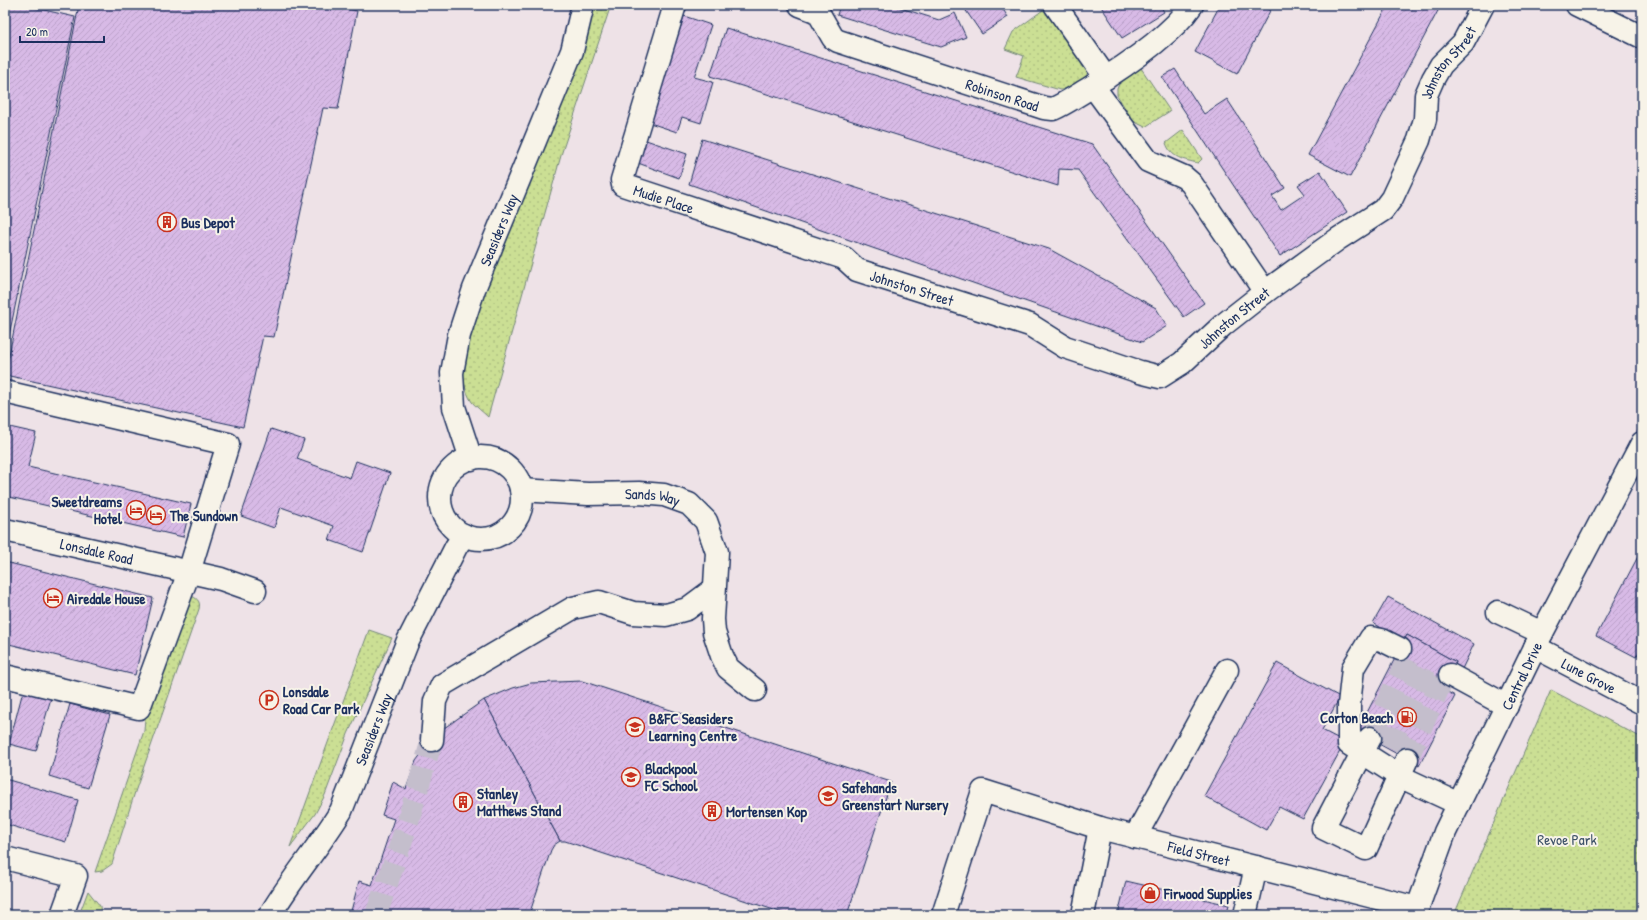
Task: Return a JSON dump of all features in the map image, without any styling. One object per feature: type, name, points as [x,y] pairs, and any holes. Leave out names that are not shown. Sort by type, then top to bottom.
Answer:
[{"type":"street","name":"Seasiders Way","points":[[471,459],[454,407],[452,374],[459,335],[474,289],[572,51],[583,5]]},
{"type":"street","name":"Mudie Place","points":[[675,5],[622,180],[623,185],[844,258],[857,270]]},
{"type":"street","name":"Robinson Road","points":[[800,5],[818,12],[834,38],[838,41],[1044,108],[1053,109],[1100,82],[1142,53],[1185,14],[1192,5]]},
{"type":"street","points":[[1055,5],[1148,161],[1184,177],[1191,183],[1265,292]]},
{"type":"street","name":"Johnston Street","points":[[857,270],[1030,325],[1065,347],[1140,372],[1160,377],[1182,363],[1222,325],[1265,292],[1338,239],[1378,214],[1392,198],[1419,140],[1425,119],[1426,95],[1433,79],[1441,65],[1463,43],[1483,5]]},
{"type":"street","points":[[1577,5],[1642,37]]},
{"type":"street","points":[[5,392],[228,444],[189,572],[139,708],[5,676]]},
{"type":"street","name":"Central Drive","points":[[1416,911],[1445,832],[1539,640],[1642,443]]},
{"type":"street","points":[[490,458],[501,462],[510,469],[517,479],[521,490],[522,503],[518,515],[511,526],[501,534],[489,538],[476,538],[464,535],[452,527],[444,516],[440,503],[441,489],[446,477],[454,467],[471,459],[490,458]]},
{"type":"street","name":"Sands Way","points":[[521,490],[588,494],[639,493],[664,495],[689,504],[706,521],[717,552],[714,589],[714,632],[722,656],[728,668],[755,690]]},
{"type":"street","name":"Lonsdale Road","points":[[5,530],[189,572],[255,591]]},
{"type":"street","name":"Seasiders Way","points":[[270,915],[284,890],[327,834],[341,811],[407,644],[456,547],[464,535]]},
{"type":"street","points":[[432,740],[435,701],[442,685],[566,611],[599,602],[633,613],[666,615],[687,609],[714,589]]},
{"type":"street","name":"Lune Grove","points":[[1498,612],[1539,640],[1642,703]]},
{"type":"street","points":[[1400,649],[1382,640],[1371,638],[1354,668],[1349,705],[1349,744],[1375,751],[1403,767],[1459,804]]},
{"type":"street","points":[[1135,836],[1227,670]]},
{"type":"street","points":[[1450,675],[1507,706]]},
{"type":"street","points":[[1375,751],[1323,828],[1366,849],[1403,767]]},
{"type":"street","name":"Field Street","points":[[942,915],[983,791],[1100,828],[1256,867],[1416,911]]},
{"type":"street","points":[[1083,915],[1100,828]]},
{"type":"street","points":[[5,858],[76,876],[62,915]]},
{"type":"street","points":[[1245,915],[1256,867]]},
{"type":"green space","points":[[585,5],[611,5],[562,152],[488,417],[472,402],[467,393],[463,375],[464,357],[470,329]]},
{"type":"green space","points":[[1047,7],[1088,71],[1087,75],[1081,81],[1073,86],[1060,90],[1016,77],[1024,56],[1005,49],[1013,32]]},
{"type":"green space","points":[[1141,68],[1170,111],[1145,127],[1133,121],[1117,95],[1119,84]]},
{"type":"green space","points":[[1183,130],[1202,159],[1198,163],[1179,158],[1168,148],[1166,143]]},
{"type":"green space","points":[[189,595],[198,600],[199,609],[135,792],[112,864],[102,871],[95,872],[144,731],[145,718]]},
{"type":"green space","points":[[369,630],[392,638],[348,734],[325,795],[315,814],[290,847]]},
{"type":"green space","name":"Revoe Park","points":[[1551,690],[1642,738],[1642,915],[1454,915]]},
{"type":"green space","points":[[88,891],[100,906],[101,915],[79,915]]},
{"type":"building","points":[[5,5],[22,5],[75,17],[5,355]]},
{"type":"building","name":"Bus Depot","points":[[79,5],[328,5],[357,11],[338,109],[323,108],[274,337],[263,336],[243,427],[5,375]]},
{"type":"building","points":[[840,5],[891,5],[939,20],[955,13],[966,37],[941,47],[837,15]]},
{"type":"building","points":[[962,5],[1000,5],[1008,17],[982,34]]},
{"type":"building","points":[[1100,5],[1160,5],[1164,12],[1122,38]]},
{"type":"building","points":[[1220,5],[1273,5],[1237,74],[1195,52]]},
{"type":"building","points":[[1379,5],[1441,5],[1350,177],[1308,155],[1386,9]]},
{"type":"building","points":[[684,16],[711,25],[694,77],[713,82],[701,123],[682,117],[677,132],[650,123]]},
{"type":"building","points":[[726,28],[1092,144],[1204,303],[1184,317],[1078,170],[1059,169],[1058,186],[710,76]]},
{"type":"building","points":[[1175,69],[1204,114],[1227,99],[1285,188],[1272,196],[1281,210],[1305,194],[1298,185],[1320,171],[1347,212],[1280,256],[1162,77]]},
{"type":"building","points":[[702,139],[1049,249],[1156,308],[1167,326],[1142,342],[689,184]]},
{"type":"building","points":[[646,140],[687,154],[679,178],[638,163]]},
{"type":"building","points":[[5,426],[36,433],[28,467],[191,504],[183,537],[5,496]]},
{"type":"building","points":[[271,429],[304,440],[297,459],[350,478],[356,461],[390,473],[363,552],[329,540],[334,526],[281,507],[274,528],[241,516]]},
{"type":"building","points":[[1642,549],[1642,646],[1636,657],[1596,636]]},
{"type":"building","points":[[5,562],[153,598],[135,675],[5,643]]},
{"type":"building","points":[[1388,597],[1474,644],[1461,671],[1454,667],[1456,662],[1407,635],[1404,641],[1373,623]]},
{"type":"building","points":[[1407,635],[1456,662],[1444,690],[1455,696],[1419,766],[1357,732]]},
{"type":"building","points":[[1277,663],[1340,697],[1322,730],[1345,742],[1303,819],[1279,807],[1266,830],[1204,796]]},
{"type":"building","name":"Mortensen Kop","points":[[582,681],[891,782],[847,915],[789,915],[565,841],[560,841],[484,700],[513,688],[531,683]]},
{"type":"building","points":[[23,691],[51,698],[36,751],[9,744]]},
{"type":"building","name":"Stanley Matthews Stand","points":[[484,700],[560,841],[554,845],[551,850],[529,915],[363,915],[351,911],[359,881],[372,885],[394,819],[382,815],[393,782],[406,789],[416,761],[437,733]]},
{"type":"building","points":[[70,704],[110,715],[88,788],[49,776]]},
{"type":"building","points":[[5,779],[78,800],[66,842],[5,824]]},
{"type":"building","name":"Firwood Supplies","points":[[1126,881],[1229,905],[1227,915],[1118,915]]},
{"type":"building","points":[[1253,909],[1281,915],[1252,915]]},
{"type":"tunnel","points":[[1370,738],[1410,654]]},
{"type":"tunnel","points":[[1388,748],[1428,663]]},
{"type":"tunnel","points":[[1407,759],[1446,672]]},
{"type":"tunnel","points":[[376,915],[405,831],[432,740]]},
{"type":"place","name":"Bus Depot","points":[[167,222]]},
{"type":"place","name":"Sweetdreams Hotel","points":[[136,510]]},
{"type":"place","name":"The Sundown","points":[[156,515]]},
{"type":"place","name":"Airedale House","points":[[53,598]]},
{"type":"place","name":"Lonsdale Road Car Park","points":[[269,700]]},
{"type":"place","name":"Corton Beach","points":[[1407,717]]},
{"type":"place","name":"B&FC Seasiders Learning Centre","points":[[635,727]]},
{"type":"place","name":"Blackpool FC School","points":[[631,777]]},
{"type":"place","name":"Safehands Greenstart Nursery","points":[[828,796]]},
{"type":"place","name":"Stanley Matthews Stand","points":[[463,802]]},
{"type":"place","name":"Mortensen Kop","points":[[712,811]]},
{"type":"place","name":"Firwood Supplies","points":[[1150,893]]}]
